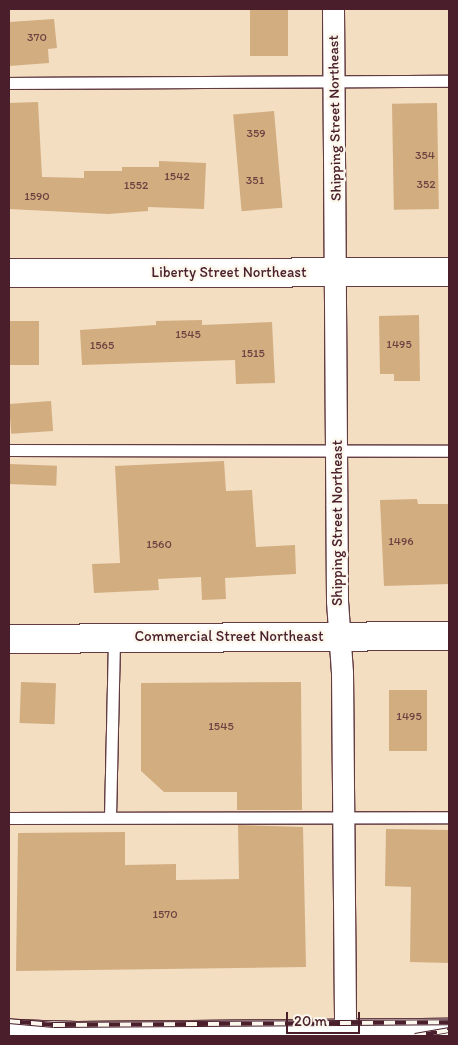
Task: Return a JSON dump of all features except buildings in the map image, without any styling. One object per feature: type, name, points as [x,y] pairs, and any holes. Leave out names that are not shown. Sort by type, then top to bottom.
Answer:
[{"type":"highway","name":"Liberty Street Northeast","points":[[9,274],[449,272]]},
{"type":"highway","name":"Commercial Street Northeast","points":[[9,639],[449,636]]},
{"type":"street","name":"Shipping Street Northeast","points":[[334,9],[338,273],[337,452],[345,1033]]},
{"type":"street","points":[[9,1030],[345,1033],[449,1029]]},
{"type":"lane","points":[[9,83],[449,81]]},
{"type":"lane","points":[[9,450],[449,451]]},
{"type":"lane","points":[[110,817],[114,638]]},
{"type":"lane","points":[[9,818],[343,815],[449,817]]},
{"type":"railway","points":[[9,1021],[54,1025],[449,1022]]},
{"type":"railway","points":[[415,1036],[449,1030]]}]
